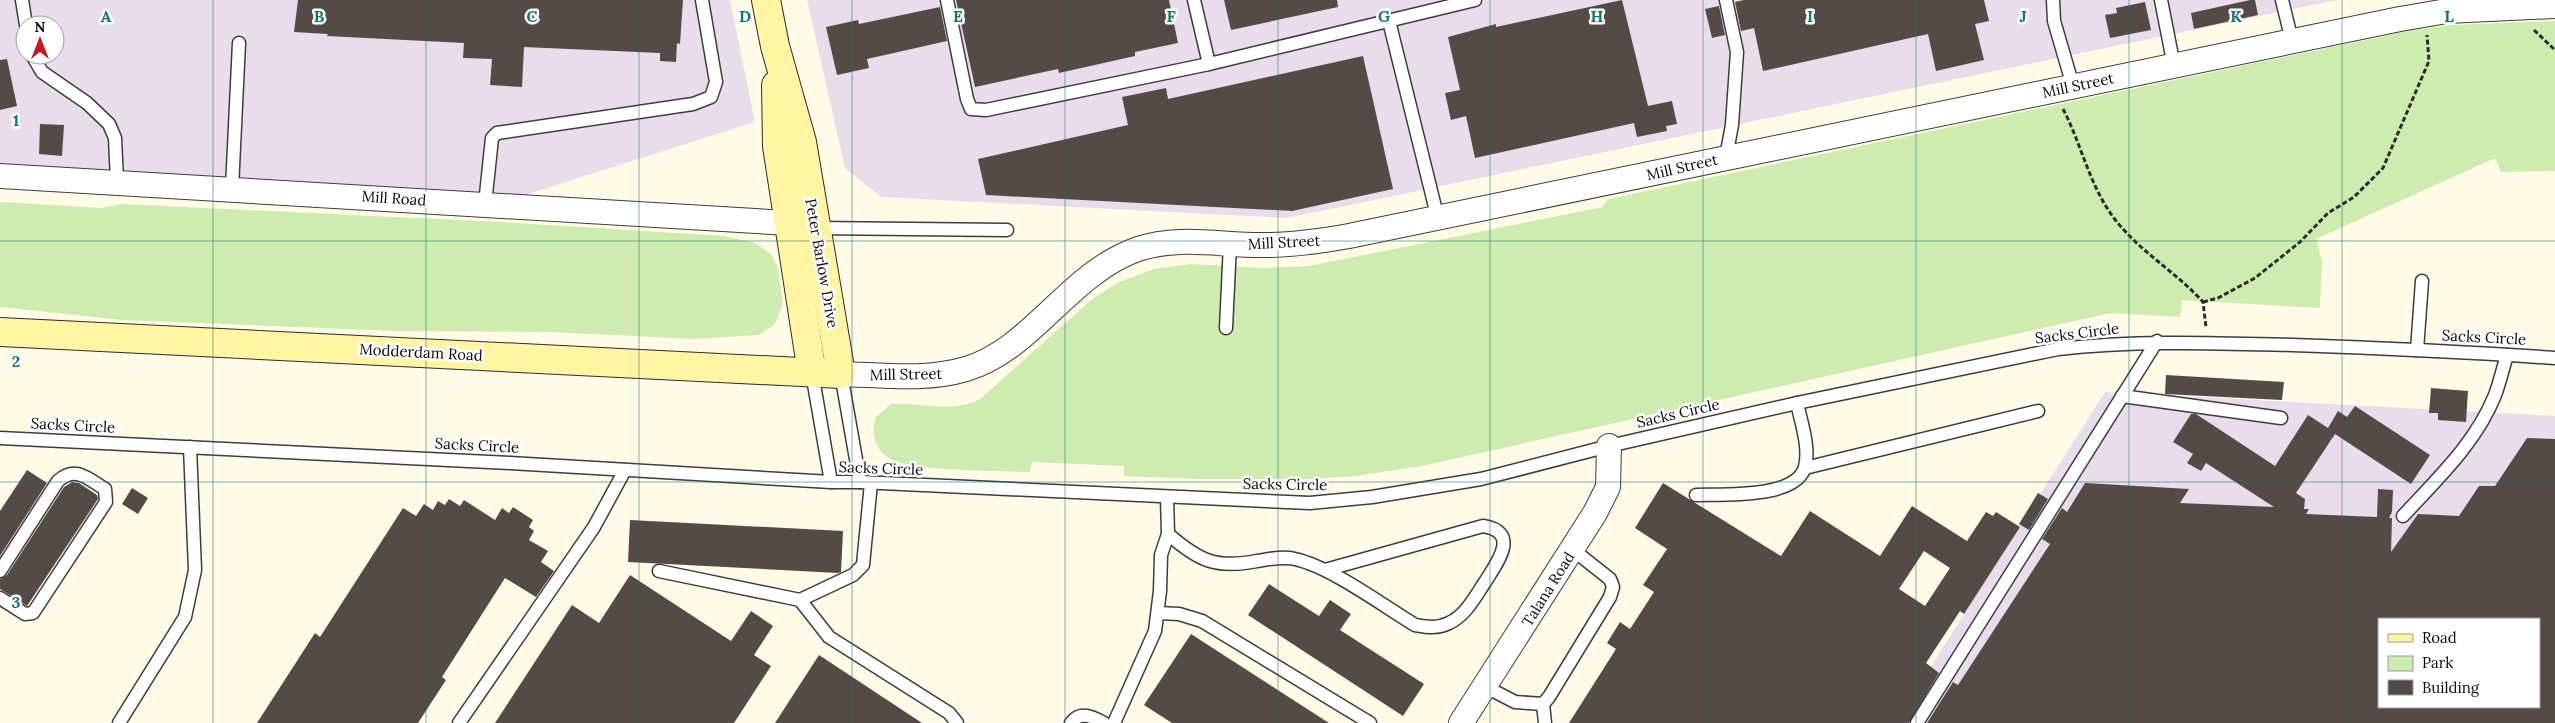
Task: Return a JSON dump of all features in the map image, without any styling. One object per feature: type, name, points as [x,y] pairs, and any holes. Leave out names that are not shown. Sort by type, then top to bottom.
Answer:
[{"type":"street","name":"Peter Barlow Drive","points":[[766,0],[775,46],[802,142],[815,228],[842,374]]},
{"type":"street","name":"Mill Street","points":[[842,374],[934,376],[968,369],[1016,341],[1093,272],[1115,259],[1158,244],[1194,242],[1265,245],[1308,243],[1438,218],[1726,157],[1774,150],[2063,88],[2425,14],[2469,9],[2523,9],[2555,6]]},
{"type":"street","name":"Peter Barlow Drive","points":[[775,46],[777,146],[812,372]]},
{"type":"street","name":"Mill Road","points":[[0,176],[117,181],[788,223]]},
{"type":"street","name":"Modderdam Road","points":[[0,332],[842,374]]},
{"type":"street","name":"Talana Road","points":[[1462,723],[1572,549],[1608,487],[1609,446]]},
{"type":"lane","points":[[22,0],[24,15]]},
{"type":"lane","points":[[485,204],[492,138],[497,134],[693,104],[711,97],[716,82],[702,0]]},
{"type":"lane","points":[[947,0],[966,99],[971,109],[986,110],[1209,64],[1475,0]]},
{"type":"lane","points":[[1194,0],[1209,64]]},
{"type":"lane","points":[[1726,0],[1737,52],[1732,125],[1726,157]]},
{"type":"lane","points":[[2053,0],[2063,88]]},
{"type":"lane","points":[[2161,0],[2174,66]]},
{"type":"lane","points":[[2282,0],[2292,41]]},
{"type":"lane","points":[[1389,21],[1438,218]]},
{"type":"lane","points":[[232,188],[239,43]]},
{"type":"lane","points":[[38,65],[42,72],[87,103],[109,124],[115,138],[117,181]]},
{"type":"lane","points":[[815,228],[1007,230]]},
{"type":"lane","points":[[1226,328],[1230,244]]},
{"type":"lane","points":[[2417,350],[2422,281]]},
{"type":"lane","points":[[1917,723],[2157,341]]},
{"type":"lane","name":"Sacks Circle","points":[[0,438],[831,482],[866,482],[1310,503],[1372,497],[1481,479],[1609,446],[1797,403],[2058,349],[2157,341],[2417,350],[2555,358]]},
{"type":"lane","points":[[2403,516],[2456,458],[2477,430],[2495,395],[2507,355]]},
{"type":"lane","name":"Peter Barlow Drive","points":[[812,372],[831,482]]},
{"type":"lane","name":"Peter Barlow Drive","points":[[800,600],[853,575],[863,565],[866,482],[842,374]]},
{"type":"lane","points":[[2122,396],[2281,418]]},
{"type":"lane","points":[[1696,495],[1778,490],[1794,484],[1805,468],[1806,448],[1797,403]]},
{"type":"lane","points":[[1805,468],[2038,411]]},
{"type":"lane","points":[[119,723],[185,617],[195,570],[190,447]]},
{"type":"lane","points":[[459,723],[594,526],[625,470]]},
{"type":"lane","points":[[0,571],[5,552],[64,475],[72,472],[79,474],[105,489],[106,502],[33,613],[25,614],[0,598]]},
{"type":"lane","points":[[1114,723],[1155,631],[1158,613],[1161,555],[1168,534],[1168,497]]},
{"type":"lane","points":[[1168,534],[1190,553],[1208,562],[1237,565],[1279,557],[1293,558],[1325,570],[1415,625],[1433,628],[1450,623],[1469,608],[1501,558],[1504,542],[1500,532],[1494,528],[1483,526],[1325,570]]},
{"type":"lane","points":[[1545,723],[1543,704],[1610,597],[1613,587],[1610,579],[1572,549]]},
{"type":"lane","points":[[659,571],[800,600],[829,637],[950,713],[957,723]]},
{"type":"lane","points":[[1158,613],[1180,614],[1202,621],[1370,723]]},
{"type":"lane","points":[[1486,687],[1515,702],[1543,704]]},
{"type":"lane","points":[[1072,723],[1079,716],[1085,715],[1104,723]]},
{"type":"path","points":[[2523,9],[2533,29],[2555,50]]},
{"type":"path","points":[[2203,302],[2218,298],[2255,278],[2300,242],[2328,213],[2354,197],[2383,168],[2429,61],[2425,14]]},
{"type":"path","points":[[2063,88],[2098,192],[2115,220],[2136,243],[2203,302],[2207,342]]},
{"type":"shaded area","points":[[0,0],[730,0],[755,122],[509,200],[0,169]]},
{"type":"shaded area","points":[[807,0],[2337,0],[1287,218],[881,197],[845,168]]},
{"type":"shaded area","points":[[2105,392],[2555,416],[2555,723],[1895,723]]},
{"type":"green space","points":[[2555,21],[2555,171],[2501,172],[2495,158],[2316,239],[2322,261],[2320,308],[2182,300],[2180,317],[2111,313],[1422,466],[1356,476],[1307,479],[1201,479],[1124,476],[1124,466],[1032,462],[1030,472],[979,471],[903,464],[886,456],[875,442],[874,423],[876,417],[891,404],[947,407],[958,406],[980,399],[1091,300],[1117,283],[1154,269],[1191,264],[1265,268],[1309,266],[1603,207],[1608,199],[2413,30],[2451,25]]},
{"type":"green space","points":[[0,202],[102,208],[121,204],[500,222],[724,236],[755,243],[771,254],[778,268],[783,304],[775,324],[759,335],[694,339],[552,332],[397,331],[122,320],[0,307]]},
{"type":"building","points":[[298,0],[683,0],[680,44],[677,43],[676,62],[660,61],[660,53],[524,47],[522,87],[490,85],[492,59],[463,58],[464,43],[327,36],[328,34],[294,32]]},
{"type":"building","points":[[956,0],[1169,0],[1178,43],[1135,52],[1135,56],[1059,73],[1058,69],[975,87]]},
{"type":"building","points":[[1224,0],[1337,0],[1338,7],[1231,30]]},
{"type":"building","points":[[1622,0],[1648,106],[1672,101],[1677,124],[1666,126],[1667,131],[1637,137],[1634,123],[1475,158],[1466,116],[1451,120],[1445,93],[1460,90],[1448,37],[1496,24],[1496,27]]},
{"type":"building","points":[[1744,0],[1984,0],[1989,21],[1975,24],[1984,60],[1936,71],[1928,34],[1763,71],[1754,28],[1741,31],[1735,2]]},
{"type":"building","points":[[2255,0],[2258,15],[2194,29],[2191,13]]},
{"type":"building","points":[[2145,2],[2151,30],[2110,38],[2105,15],[2117,13],[2116,8]]},
{"type":"building","points":[[1719,6],[1725,35],[1712,38],[1705,9]]},
{"type":"building","points":[[940,7],[947,41],[867,59],[869,68],[837,75],[826,27],[858,20],[859,24]]},
{"type":"building","points":[[1363,56],[1393,189],[1292,211],[986,195],[978,159],[1128,125],[1122,97],[1166,88],[1168,99]]},
{"type":"building","points":[[7,59],[17,106],[0,110],[0,60]]},
{"type":"building","points":[[40,124],[64,125],[62,156],[39,154]]},
{"type":"building","points":[[2166,375],[2284,382],[2282,400],[2165,394]]},
{"type":"building","points":[[2431,388],[2468,391],[2466,422],[2438,420],[2438,413],[2429,413]]},
{"type":"building","points":[[2355,406],[2430,455],[2411,484],[2335,434],[2296,493],[2305,499],[2304,509],[2309,509],[2306,514],[2377,517],[2378,489],[2393,490],[2392,512],[2389,518],[2392,518],[2391,552],[2418,514],[2459,516],[2479,486],[2495,486],[2527,438],[2555,439],[2555,723],[1927,723],[1953,682],[1958,685],[2050,544],[2042,539],[2062,508],[2067,512],[2085,483],[2189,489],[2180,503],[2274,507],[2206,463],[2201,471],[2187,463],[2193,454],[2173,442],[2191,414],[2196,414],[2275,466],[2308,415],[2328,428],[2338,411],[2347,417]]},
{"type":"building","points":[[27,470],[47,483],[0,556],[0,511]]},
{"type":"building","points":[[72,482],[79,483],[97,495],[98,499],[27,606],[0,589],[0,579],[7,575],[64,487]]},
{"type":"building","points":[[1663,483],[1781,556],[1810,511],[1880,556],[1912,506],[1967,541],[1986,512],[1993,516],[1996,512],[2020,527],[1964,614],[1960,611],[1926,663],[1939,673],[1909,723],[1569,723],[1616,649],[1607,643],[1620,622],[1630,629],[1654,592],[1643,585],[1667,549],[1635,528]],"holes":[[[1924,551],[1950,568],[1925,606],[1899,589]]]},
{"type":"building","points":[[132,488],[148,498],[138,514],[122,504]]},
{"type":"building","points":[[2038,493],[2048,499],[2029,530],[2019,524]]},
{"type":"building","points":[[449,499],[460,506],[464,500],[495,520],[502,508],[509,513],[513,507],[533,520],[529,527],[534,531],[529,540],[548,551],[541,562],[554,571],[536,597],[505,578],[442,677],[446,680],[418,723],[257,723],[315,633],[320,637],[403,508],[416,516],[424,504],[433,510],[438,501],[445,505]]},
{"type":"building","points":[[630,520],[843,531],[841,572],[628,562]]},
{"type":"building","points":[[630,575],[731,641],[751,611],[773,626],[754,655],[771,666],[734,723],[495,723],[572,605],[599,623]]},
{"type":"building","points":[[1269,584],[1319,616],[1330,600],[1351,614],[1340,630],[1424,684],[1403,716],[1248,615]]},
{"type":"building","points":[[1191,634],[1329,723],[1172,723],[1144,705]]},
{"type":"building","points":[[819,655],[922,723],[775,723]]}]
